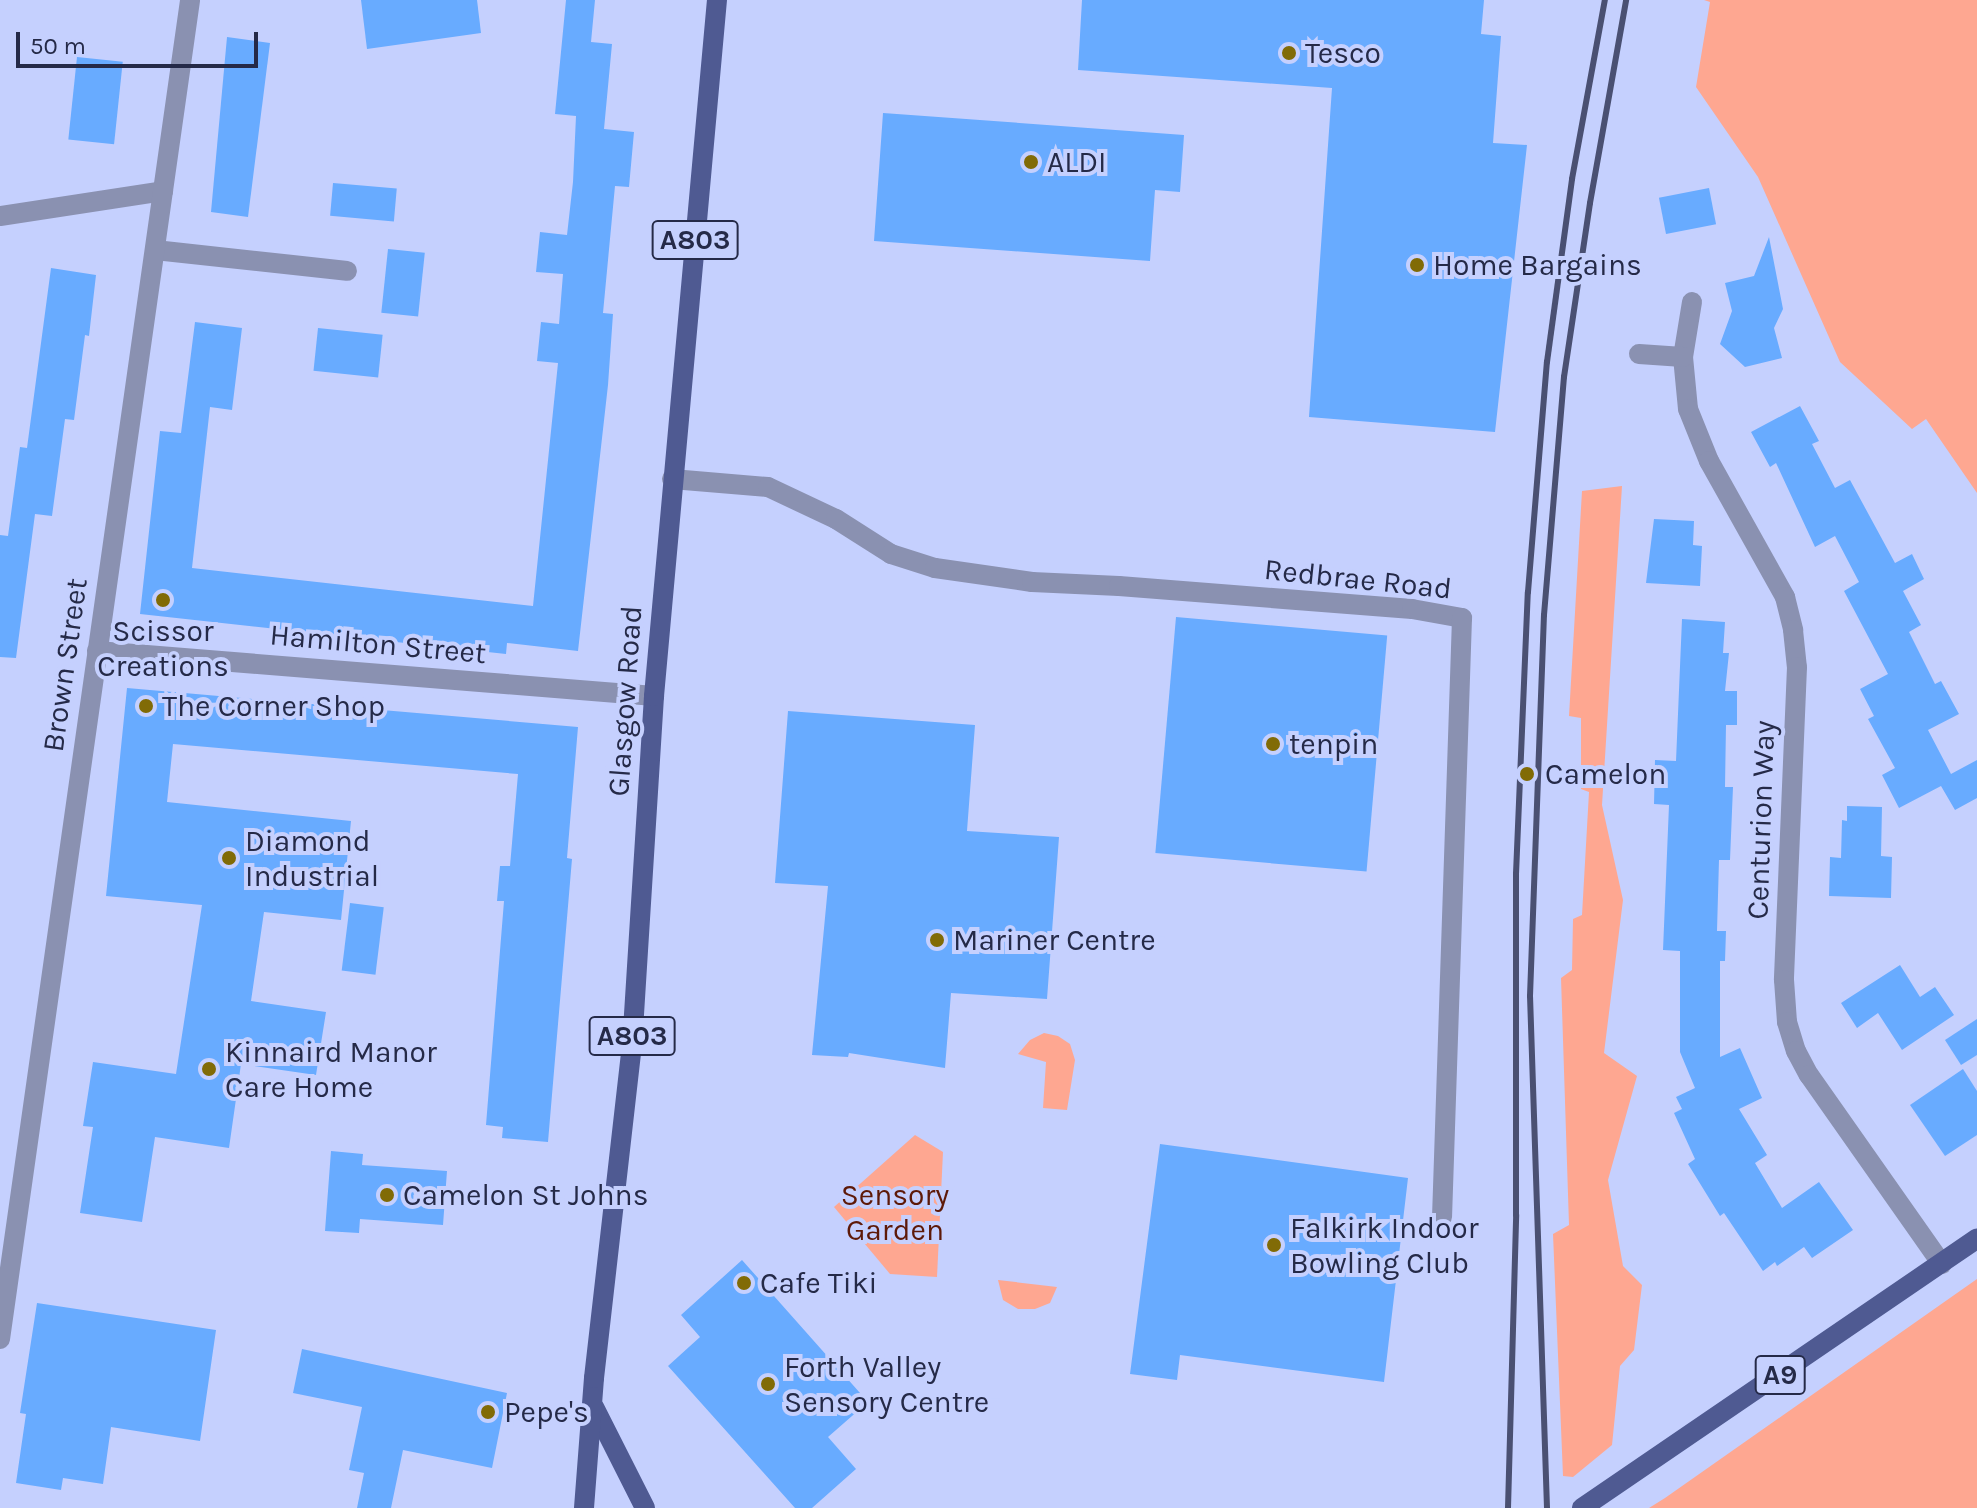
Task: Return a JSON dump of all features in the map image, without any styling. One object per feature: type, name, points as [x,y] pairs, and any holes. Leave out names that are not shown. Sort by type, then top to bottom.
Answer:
[{"type":"main road","name":"Glasgow Road","points":[[584,1508],[594,1378],[632,1046],[654,696],[717,0]]},
{"type":"main road","name":"A9","points":[[1582,1508],[1977,1239]]},
{"type":"main road","name":"Glasgow Road","points":[[594,1407],[645,1508]]},
{"type":"street","name":"Brown Street","points":[[0,1339],[5,1263],[190,0]]},
{"type":"street","points":[[0,216],[163,191]]},
{"type":"street","points":[[155,250],[347,271]]},
{"type":"street","name":"Centurion Way","points":[[1692,302],[1683,357],[1688,409],[1704,448],[1785,597],[1793,630],[1797,667],[1784,980],[1787,1022],[1796,1051],[1809,1075],[1942,1264]]},
{"type":"street","points":[[1639,354],[1683,357]]},
{"type":"street","name":"Redbrae Road","points":[[672,479],[768,487],[836,519],[891,554],[935,568],[1032,582],[1381,607],[1462,618],[1442,1217]]},
{"type":"street","name":"Hamilton Street","points":[[97,651],[654,696]]},
{"type":"green space","points":[[1704,0],[1977,0],[1977,493],[1926,419],[1912,429],[1840,362],[1758,177],[1696,87],[1710,2]]},
{"type":"green space","points":[[1622,486],[1602,805],[1623,900],[1604,1053],[1637,1076],[1608,1180],[1623,1266],[1642,1285],[1634,1350],[1620,1366],[1612,1445],[1573,1477],[1563,1476],[1553,1234],[1569,1225],[1561,978],[1572,970],[1573,919],[1582,915],[1589,792],[1581,789],[1581,718],[1569,716],[1582,491]]},
{"type":"green space","points":[[1044,1033],[1058,1036],[1070,1044],[1075,1060],[1067,1110],[1043,1108],[1046,1062],[1018,1054],[1030,1040]]},
{"type":"green space","name":"Sensory Garden","points":[[915,1135],[943,1152],[937,1277],[890,1274],[834,1207]]},
{"type":"green space","points":[[1977,1279],[1977,1508],[1649,1508],[1665,1498]]},
{"type":"green space","points":[[998,1280],[1057,1287],[1050,1303],[1035,1309],[1018,1309],[1003,1300]]},
{"type":"building","points":[[361,0],[477,0],[481,33],[367,49]]},
{"type":"building","points":[[566,0],[595,0],[591,42],[612,44],[604,129],[634,132],[629,187],[615,186],[603,313],[613,314],[608,385],[578,651],[507,643],[506,654],[140,614],[160,431],[181,433],[195,322],[242,328],[232,410],[210,407],[192,568],[533,606],[558,363],[537,361],[541,322],[559,324],[563,274],[536,272],[540,232],[567,235],[573,182],[576,116],[555,114]]},
{"type":"building","points":[[1082,0],[1484,0],[1481,34],[1501,36],[1493,143],[1527,145],[1495,432],[1309,417],[1332,88],[1078,70]]},
{"type":"building","points":[[227,37],[270,43],[248,217],[211,212]]},
{"type":"building","points":[[77,57],[123,62],[114,144],[68,140]]},
{"type":"building","name":"ALDI","points":[[883,113],[1184,135],[1180,192],[1155,190],[1150,261],[874,241]]},
{"type":"building","points":[[333,183],[397,189],[394,221],[330,216]]},
{"type":"building","points":[[1709,188],[1716,224],[1666,234],[1659,198]]},
{"type":"building","points":[[1769,237],[1783,309],[1774,328],[1782,358],[1745,367],[1720,344],[1732,311],[1725,283],[1754,276]]},
{"type":"building","points":[[388,249],[425,253],[418,317],[381,313]]},
{"type":"building","points":[[51,268],[96,275],[89,336],[85,335],[74,420],[65,419],[52,516],[35,514],[16,658],[0,657],[0,535],[8,536],[20,447],[27,448]]},
{"type":"building","points":[[318,328],[383,335],[378,378],[314,371]]},
{"type":"building","points":[[1800,406],[1819,441],[1812,444],[1835,488],[1850,480],[1895,563],[1912,554],[1924,579],[1903,591],[1921,625],[1909,632],[1935,684],[1941,681],[1959,714],[1928,730],[1951,774],[1977,760],[1977,798],[1955,810],[1941,786],[1899,808],[1882,775],[1895,768],[1868,719],[1874,716],[1860,689],[1888,674],[1844,591],[1859,582],[1835,536],[1815,547],[1776,463],[1770,467],[1751,432]]},
{"type":"building","points":[[1654,519],[1694,521],[1693,545],[1702,546],[1700,586],[1646,583]]},
{"type":"building","name":"tenpin","points":[[1176,617],[1387,635],[1367,872],[1155,853]]},
{"type":"building","points":[[1682,619],[1725,622],[1723,653],[1729,653],[1725,691],[1737,691],[1737,725],[1726,725],[1725,787],[1733,787],[1730,860],[1719,860],[1717,931],[1726,931],[1725,961],[1720,961],[1720,1057],[1740,1048],[1762,1098],[1739,1109],[1767,1155],[1755,1163],[1782,1208],[1819,1182],[1853,1230],[1812,1258],[1804,1247],[1777,1266],[1775,1262],[1763,1271],[1724,1213],[1720,1216],[1688,1164],[1695,1159],[1674,1113],[1682,1109],[1676,1097],[1695,1088],[1680,1052],[1680,951],[1663,950],[1669,805],[1654,804],[1655,760],[1676,761]]},
{"type":"building","points":[[127,688],[578,727],[567,858],[572,859],[548,1142],[502,1138],[503,1127],[486,1125],[504,901],[497,901],[500,866],[510,866],[518,774],[173,744],[167,802],[351,821],[341,920],[264,912],[251,1001],[326,1012],[316,1075],[241,1064],[229,1148],[155,1137],[142,1222],[80,1213],[93,1127],[83,1126],[93,1062],[176,1074],[202,905],[106,896]]},
{"type":"building","name":"Mariner Centre","points":[[788,711],[975,725],[967,831],[1059,837],[1047,999],[951,993],[945,1068],[849,1053],[848,1057],[812,1055],[828,886],[775,883]]},
{"type":"building","points":[[1847,806],[1882,807],[1881,856],[1892,857],[1891,898],[1829,896],[1830,857],[1841,858],[1842,820],[1847,821]]},
{"type":"building","points":[[350,903],[384,907],[375,975],[342,970]]},
{"type":"building","points":[[1900,965],[1920,997],[1935,987],[1954,1015],[1902,1050],[1878,1013],[1857,1028],[1841,1003]]},
{"type":"building","points":[[1977,1019],[1977,1055],[1961,1065],[1945,1040]]},
{"type":"building","points":[[1963,1069],[1977,1091],[1977,1135],[1945,1156],[1910,1105]]},
{"type":"building","name":"Falkirk Indoor Bowling Club","points":[[1160,1144],[1408,1178],[1384,1382],[1180,1355],[1177,1380],[1130,1374]]},
{"type":"building","name":"Camelon St Johns","points":[[331,1151],[363,1154],[362,1165],[447,1171],[443,1225],[360,1219],[359,1233],[325,1231]]},
{"type":"building","name":"Forth Valley Sensory Centre","points":[[742,1260],[868,1402],[828,1437],[856,1469],[812,1508],[795,1508],[668,1366],[700,1337],[681,1315]]},
{"type":"building","points":[[37,1303],[216,1330],[200,1441],[111,1427],[103,1484],[63,1478],[61,1490],[16,1483],[26,1414],[20,1413]]},
{"type":"building","points":[[302,1349],[507,1393],[492,1468],[403,1450],[391,1508],[357,1508],[364,1473],[349,1470],[362,1407],[293,1393]]},
{"type":"railway","points":[[1508,1508],[1516,1215],[1516,874],[1528,592],[1547,362],[1572,179],[1605,0]]},
{"type":"railway","points":[[1547,1508],[1530,996],[1544,615],[1564,377],[1590,203],[1626,0]]},
{"type":"place","name":"Tesco","points":[[1289,53]]},
{"type":"place","name":"ALDI","points":[[1031,162]]},
{"type":"place","name":"Home Bargains","points":[[1417,265]]},
{"type":"place","name":"Scissor Creations","points":[[163,600]]},
{"type":"place","name":"The Corner Shop","points":[[146,706]]},
{"type":"place","name":"tenpin","points":[[1273,744]]},
{"type":"place","name":"Camelon","points":[[1527,774]]},
{"type":"place","name":"Diamond Industrial","points":[[229,858]]},
{"type":"place","name":"Mariner Centre","points":[[937,940]]},
{"type":"place","name":"Kinnaird Manor Care Home","points":[[209,1069]]},
{"type":"place","name":"Camelon St Johns","points":[[387,1195]]},
{"type":"place","name":"Falkirk Indoor Bowling Club","points":[[1274,1245]]},
{"type":"place","name":"Cafe Tiki","points":[[744,1283]]},
{"type":"place","name":"Forth Valley Sensory Centre","points":[[768,1384]]},
{"type":"place","name":"Pepe's","points":[[488,1412]]}]
